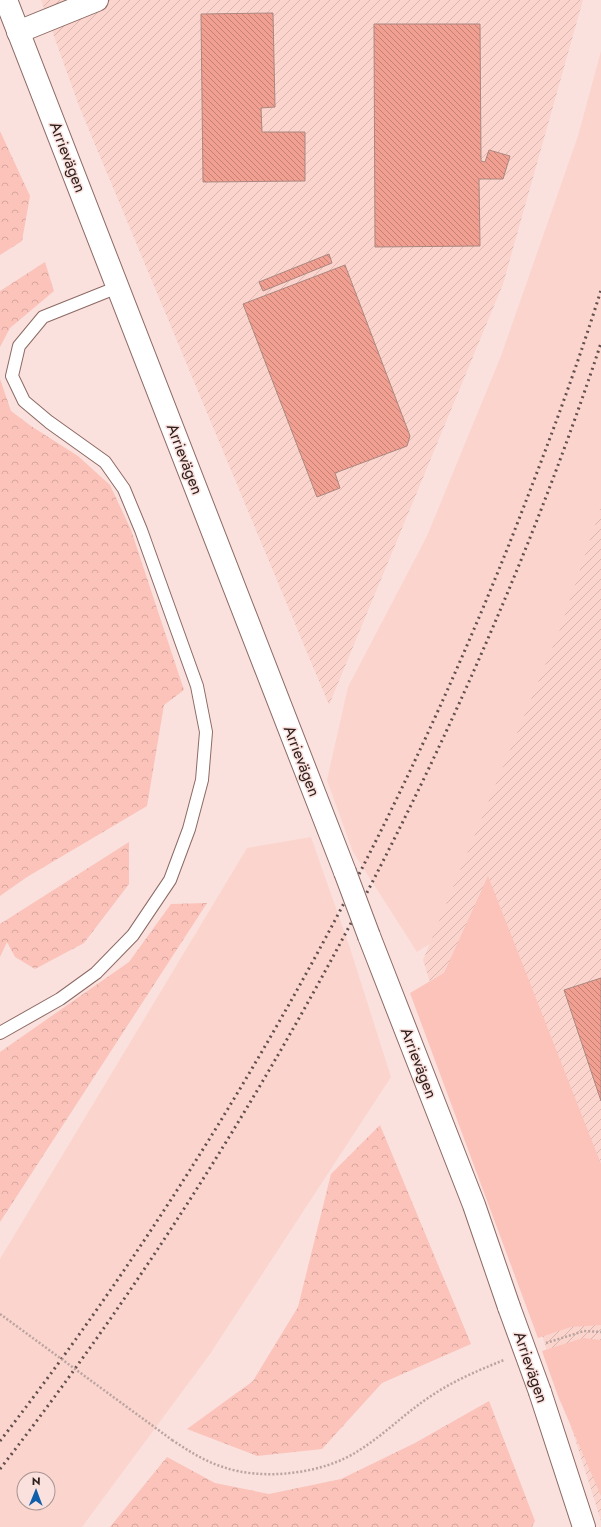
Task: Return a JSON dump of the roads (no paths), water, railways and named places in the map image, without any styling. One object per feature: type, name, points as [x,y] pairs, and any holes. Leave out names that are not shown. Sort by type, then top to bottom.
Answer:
[{"type":"main road","name":"Arrievägen","points":[[6,0],[474,1205],[540,1392],[584,1527]]},
{"type":"main road","points":[[18,32],[97,0]]},
{"type":"lane","points":[[0,1033],[60,999],[96,973],[133,935],[170,880],[189,829],[202,780],[206,732],[197,686],[141,530],[124,488],[105,462],[49,422],[24,401],[12,376],[19,346],[43,317],[118,287]]},
{"type":"railway","points":[[0,1441],[78,1337],[151,1229],[221,1119],[288,1007],[350,892],[408,776],[462,657],[512,537],[547,445],[581,352],[601,290]]},
{"type":"railway","points":[[0,1469],[105,1326],[203,1179],[250,1103],[337,949],[410,807],[500,612],[553,478],[601,343]]}]
